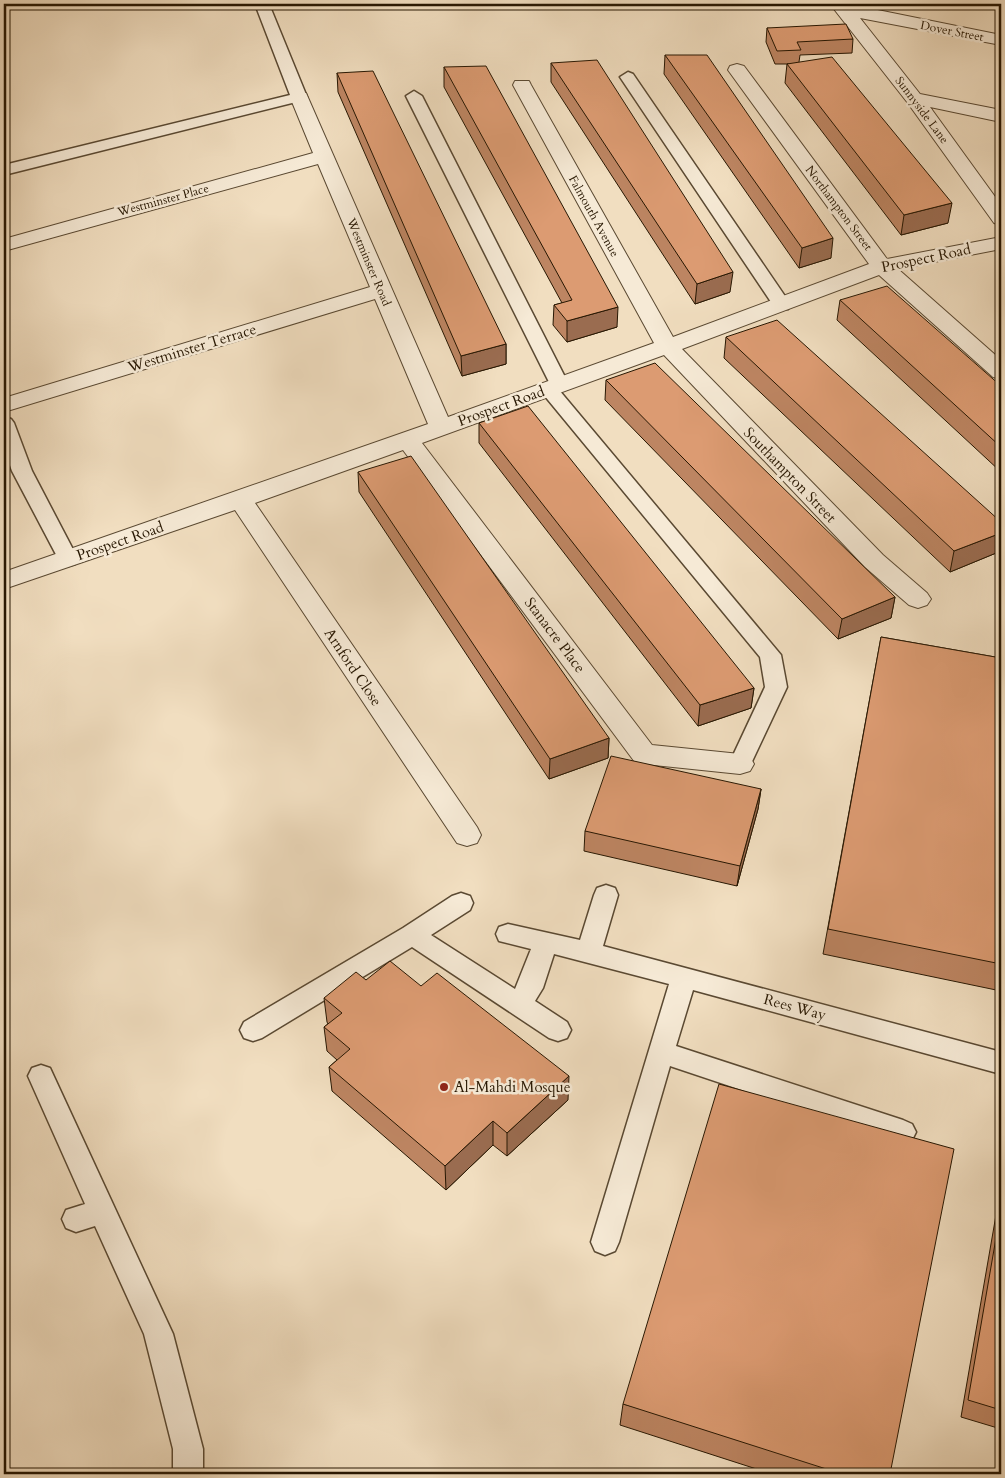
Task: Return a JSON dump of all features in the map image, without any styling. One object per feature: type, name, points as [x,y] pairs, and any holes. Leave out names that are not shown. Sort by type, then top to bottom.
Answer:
[{"type":"street","name":"Dover Street","points":[[841,7],[1001,40]]},
{"type":"street","name":"Sunnyside Lane","points":[[841,7],[914,98],[1001,219]]},
{"type":"street","name":"Northampton Street","points":[[737,70],[882,266],[1001,372]]},
{"type":"street","name":"Falmouth Avenue","points":[[522,85],[667,346]]},
{"type":"street","name":"Westminster Road","points":[[299,97],[441,428]]},
{"type":"street","points":[[914,98],[1001,116]]},
{"type":"street","name":"Westminster Place","points":[[4,245],[323,156]]},
{"type":"street","name":"Prospect Road","points":[[4,581],[408,440],[782,305],[882,266],[1001,243]]},
{"type":"street","name":"Westminster Terrace","points":[[4,406],[381,290]]},
{"type":"street","name":"Southampton Street","points":[[667,346],[874,561],[918,600]]},
{"type":"street","name":"Stanacre Place","points":[[408,440],[644,754],[740,764]]},
{"type":"street","name":"Arnford Close","points":[[240,500],[467,835]]},
{"type":"lane","points":[[4,170],[299,97],[262,4]]},
{"type":"lane","points":[[628,77],[782,305]]},
{"type":"lane","points":[[414,96],[554,387],[770,655],[776,687],[740,764]]},
{"type":"lane","points":[[4,423],[22,471],[68,559]]},
{"type":"lane","points":[[589,952],[606,895]]},
{"type":"lane","points":[[252,1030],[412,935],[461,903]]},
{"type":"lane","name":"Rees Way","points":[[508,934],[589,952],[1001,1063]]},
{"type":"lane","points":[[412,935],[558,1030]]},
{"type":"lane","points":[[518,1005],[530,988],[546,943]]},
{"type":"lane","points":[[605,1242],[684,977]]},
{"type":"lane","points":[[661,1052],[904,1132]]},
{"type":"lane","points":[[41,1076],[158,1334],[188,1449],[188,1474]]},
{"type":"lane","points":[[76,1219],[104,1212]]},
{"type":"building","points":[[846,24],[853,39],[797,42],[801,50],[777,51],[767,28]]},
{"type":"building","points":[[665,55],[707,55],[833,238],[802,248]]},
{"type":"building","points":[[832,57],[952,203],[904,215],[787,64]]},
{"type":"building","points":[[597,60],[733,272],[697,284],[551,63]]},
{"type":"building","points":[[486,66],[618,307],[567,321],[554,305],[572,300],[444,67]]},
{"type":"building","points":[[373,71],[506,344],[461,356],[337,73]]},
{"type":"building","points":[[887,286],[1001,386],[1001,447],[840,300]]},
{"type":"building","points":[[777,320],[1001,522],[1001,533],[954,551],[726,337]]},
{"type":"building","points":[[655,363],[895,597],[842,619],[606,380]]},
{"type":"building","points":[[528,406],[754,688],[700,705],[479,423]]},
{"type":"building","points":[[411,456],[609,738],[550,759],[358,472]]},
{"type":"building","points":[[881,637],[1001,658],[1001,964],[828,929]]},
{"type":"building","points":[[611,756],[761,789],[740,866],[585,831]]},
{"type":"building","name":"Al‐Mahdi Mosque","points":[[390,961],[421,986],[437,973],[569,1076],[507,1133],[493,1121],[445,1166],[329,1067],[350,1049],[324,1027],[342,1013],[324,998],[356,972],[366,980]]},
{"type":"building","points":[[719,1084],[954,1149],[890,1474],[842,1474],[623,1404]]},
{"type":"building","points":[[1001,1209],[1001,1410],[968,1400]]},
{"type":"place","name":"Al‐Mahdi Mosque","points":[[444,1087]]}]
